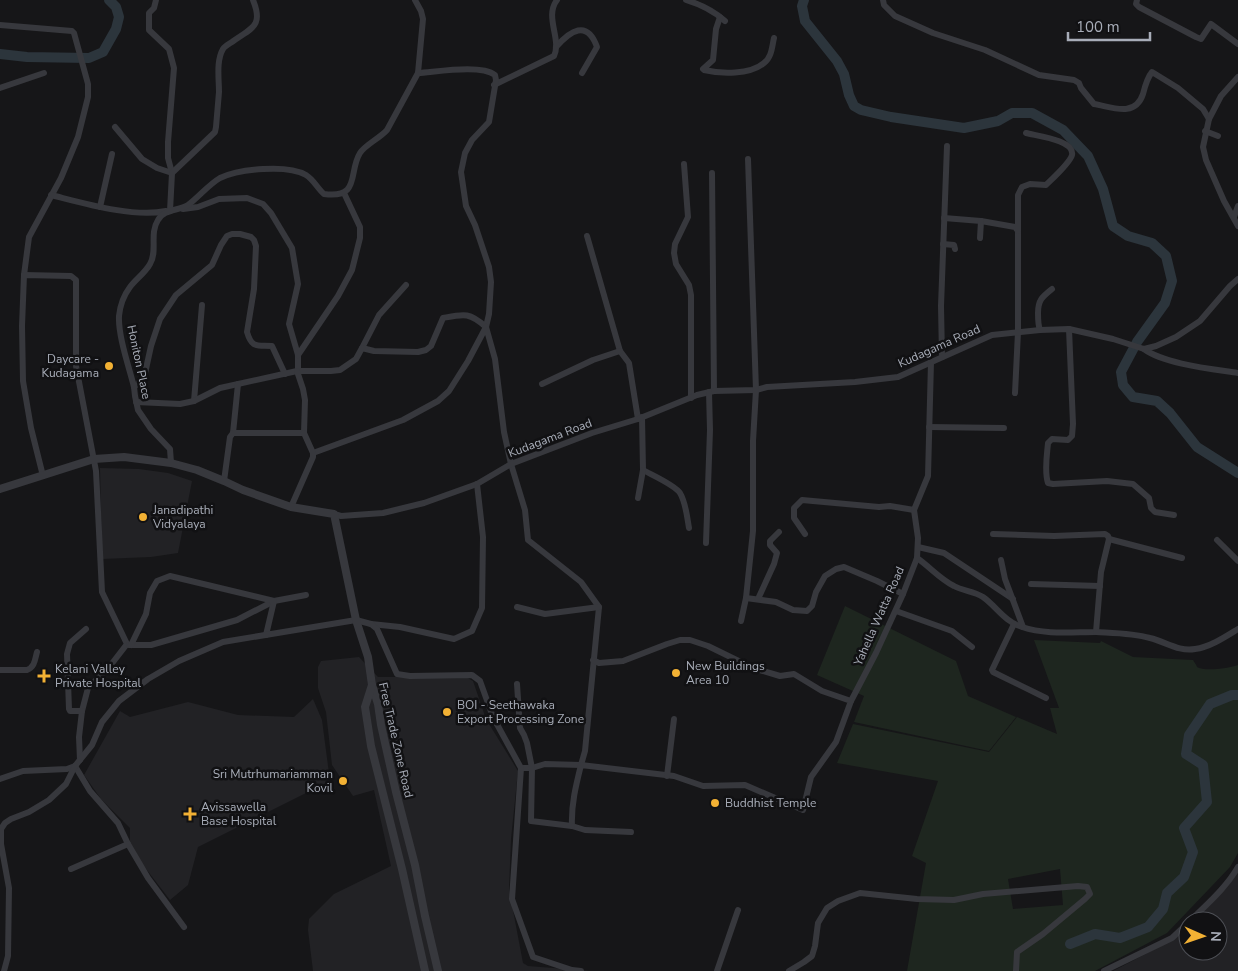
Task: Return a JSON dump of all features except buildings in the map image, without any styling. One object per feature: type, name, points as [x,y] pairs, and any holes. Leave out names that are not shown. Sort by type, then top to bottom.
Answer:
[{"type":"street","points":[[156,0],[154,8],[149,13],[149,30],[169,48],[174,68],[168,142],[168,158],[172,173],[170,211]]},
{"type":"street","points":[[172,173],[215,132],[221,56],[226,46],[250,30],[257,20],[257,8],[253,0]]},
{"type":"street","points":[[298,355],[338,296],[352,270],[360,238],[360,226],[344,192],[350,187],[354,179],[356,163],[362,150],[381,137],[387,130],[418,73],[423,19],[415,0]]},
{"type":"street","points":[[494,85],[554,56],[557,50],[552,21],[553,5],[557,0]]},
{"type":"street","points":[[686,0],[722,19],[716,29],[713,60],[704,70],[717,73],[739,72],[765,63],[771,52],[774,38]]},
{"type":"street","points":[[883,0],[884,5],[895,16],[933,33],[985,50],[1039,75],[1079,82],[1081,88],[1094,104],[1128,110],[1134,107],[1142,98],[1152,72],[1178,88],[1203,109],[1209,119]]},
{"type":"street","points":[[1137,0],[1136,4],[1139,7],[1196,38],[1201,39],[1211,24],[1238,44]]},
{"type":"street","points":[[0,25],[72,31],[88,84],[88,97],[78,137],[61,178],[29,237],[24,275],[22,326],[23,380],[31,428],[43,476]]},
{"type":"street","points":[[556,47],[572,32],[582,30],[588,32],[594,39],[597,47],[582,73]]},
{"type":"street","points":[[313,453],[403,420],[438,401],[449,391],[464,369],[486,327],[489,314],[491,282],[489,267],[475,225],[466,206],[461,172],[465,153],[472,140],[489,122],[496,80],[495,75],[491,72],[476,69],[418,73]]},
{"type":"street","points":[[0,88],[44,73]]},
{"type":"street","points":[[1238,77],[1221,96],[1209,119],[1203,147],[1206,160],[1224,201],[1238,226]]},
{"type":"street","points":[[115,127],[142,159],[157,168],[172,173]]},
{"type":"street","points":[[1205,131],[1218,136]]},
{"type":"street","points":[[1015,393],[1018,332],[1018,195],[1022,187],[1030,184],[1046,185],[1070,160],[1072,154],[1067,145],[1060,141],[1026,133]]},
{"type":"street","points":[[942,357],[941,306],[947,146]]},
{"type":"street","points":[[100,207],[112,154]]},
{"type":"street","points":[[741,621],[746,598],[753,531],[756,390],[748,159]]},
{"type":"street","points":[[684,164],[688,217],[675,244],[674,253],[676,264],[689,285],[691,295],[692,398]]},
{"type":"street","name":"Honiton Place","points":[[171,463],[170,449],[151,429],[138,410],[121,336],[119,316],[129,288],[152,260],[154,252],[153,232],[157,220],[170,211],[189,204],[219,179],[258,169],[285,169],[304,174],[324,194],[330,195],[344,192]]},
{"type":"street","points":[[706,543],[712,392],[712,173]]},
{"type":"street","points":[[51,195],[100,207],[158,213],[198,207],[218,199],[247,198],[263,204],[271,213],[292,248],[298,284],[289,324],[298,355],[297,371],[305,400],[304,433],[313,453],[313,457],[291,507]]},
{"type":"street","points":[[1234,218],[1238,206]]},
{"type":"street","points":[[944,218],[981,221],[1015,227],[1018,232]]},
{"type":"street","points":[[980,238],[981,221]]},
{"type":"street","points":[[134,387],[144,378],[151,346],[160,319],[176,295],[212,265],[221,245],[227,236],[232,234],[251,237],[256,246],[254,289],[247,332],[249,339],[255,345],[272,346],[285,374]]},
{"type":"street","points":[[587,236],[620,351],[629,363],[640,418],[643,470],[638,498]]},
{"type":"street","points":[[943,244],[954,245],[955,249]]},
{"type":"street","points":[[24,275],[70,276],[76,280],[76,366],[96,471],[102,592],[129,645]]},
{"type":"street","points":[[1144,348],[1156,346],[1176,338],[1200,322],[1238,279]]},
{"type":"street","points":[[136,402],[180,404],[194,401],[220,388],[297,371],[340,370],[356,359],[379,315],[406,285]]},
{"type":"street","points":[[1040,330],[1038,325],[1038,304],[1052,290]]},
{"type":"street","points":[[194,401],[202,305]]},
{"type":"street","points":[[362,348],[374,351],[418,352],[426,350],[430,346],[443,318],[462,314],[470,316],[486,327],[495,359],[504,432],[511,464],[525,510],[528,540],[581,582],[599,607],[585,751],[574,792],[572,826]]},
{"type":"street","points":[[1069,329],[1072,436],[1068,440],[1052,439],[1048,443],[1046,471],[1048,483],[1107,481],[1133,484],[1149,498],[1151,508],[1155,512],[1174,515]]},
{"type":"street","name":"Kudagama Road","points":[[0,489],[94,459],[124,457],[171,463],[197,470],[224,480],[243,490],[291,507],[342,516],[384,513],[424,503],[477,484],[511,464],[592,433],[640,418],[697,395],[712,392],[756,390],[767,387],[855,382],[898,377],[992,335],[1018,332],[1069,329],[1144,348]]},
{"type":"street","points":[[1144,348],[1150,353],[1178,362],[1238,373]]},
{"type":"street","points":[[542,384],[593,360],[620,351]]},
{"type":"street","points":[[805,534],[794,518],[794,508],[802,500],[879,507],[890,506],[914,510],[928,476],[931,362]]},
{"type":"street","points":[[224,480],[230,437],[233,433],[238,384]]},
{"type":"street","points":[[929,427],[1004,428]]},
{"type":"street","points":[[233,433],[304,433]]},
{"type":"street","points":[[643,470],[679,492],[689,528]]},
{"type":"street","points":[[4,971],[8,956],[9,888],[1,844],[1,829],[11,819],[29,812],[50,800],[66,784],[75,766],[92,745],[102,722],[119,701],[148,679],[179,661],[223,642],[356,620],[371,624],[400,627],[454,639],[472,631],[482,608],[483,537],[477,484]]},
{"type":"street","name":"Yahella Watta Road","points":[[667,776],[674,776],[703,786],[745,785],[804,810],[811,778],[836,742],[851,700],[896,611],[917,558],[918,538],[914,510]]},
{"type":"street","name":"Free Trade Zone Road","points":[[334,514],[356,620],[368,657],[372,685],[378,704],[396,792],[415,865],[438,971]]},
{"type":"street","points":[[758,599],[777,553],[770,545],[770,541],[779,532]]},
{"type":"street","points":[[993,534],[1054,536],[1105,534],[1109,539],[1182,558]]},
{"type":"street","points":[[1096,632],[1101,572],[1109,539]]},
{"type":"street","points":[[1217,540],[1238,561]]},
{"type":"street","points":[[918,546],[944,553],[1013,600]]},
{"type":"street","points":[[917,558],[941,578],[955,587],[984,598],[1008,621],[1023,627],[1042,631],[1134,635],[1151,638],[1173,647],[1187,650],[1206,646],[1238,629]]},
{"type":"street","points":[[1000,560],[1023,627]]},
{"type":"street","points":[[746,598],[776,602],[793,610],[807,611],[812,606],[816,592],[825,576],[836,569],[844,567],[903,594]]},
{"type":"street","points":[[80,760],[78,738],[88,688],[129,645],[146,614],[150,593],[157,581],[170,576],[274,601]]},
{"type":"street","points":[[1031,584],[1100,586]]},
{"type":"street","points":[[129,645],[151,645],[236,620],[274,601],[306,595]]},
{"type":"street","points":[[266,635],[274,601]]},
{"type":"street","points":[[517,607],[546,614],[599,607]]},
{"type":"street","points":[[896,611],[952,631],[972,647]]},
{"type":"street","points":[[371,624],[377,629],[397,674],[410,676],[472,675],[480,681],[493,717],[521,768],[512,899],[533,957],[580,971]]},
{"type":"street","points":[[1014,624],[992,670],[1046,698]]},
{"type":"street","points":[[82,711],[69,709],[67,654],[70,644],[86,629]]},
{"type":"street","points":[[593,660],[599,663],[623,661],[667,644],[680,640],[690,640],[708,646],[752,668],[780,676],[794,674],[822,691],[851,700]]},
{"type":"street","points":[[0,670],[31,669],[37,652]]},
{"type":"street","points":[[517,684],[520,728],[527,743],[532,768],[531,821],[572,826],[586,830],[631,832]]},
{"type":"street","points":[[372,685],[366,707],[372,746],[425,971]]},
{"type":"street","points":[[521,768],[532,768],[545,764],[581,764],[667,776],[674,720]]},
{"type":"street","points":[[0,779],[23,772],[67,769],[75,766]]},
{"type":"street","points":[[75,766],[90,791],[118,823],[148,878],[184,927]]},
{"type":"street","points":[[72,869],[128,844]]},
{"type":"street","points":[[1200,911],[1238,868]]},
{"type":"street","points":[[789,971],[812,956],[818,923],[827,908],[838,901],[860,893],[916,899],[954,900],[983,894],[1078,886],[1087,887],[1090,894],[1085,900],[1017,952],[1016,971]]},
{"type":"street","points":[[717,971],[738,910]]},
{"type":"street","points":[[1104,971],[1172,938],[1178,932]]},
{"type":"shaded area","name":"Janadipathi Vidyalaya","points":[[100,468],[139,469],[168,473],[192,481],[178,553],[151,557],[102,559]]},
{"type":"shaded area","points":[[845,606],[956,661],[968,696],[1016,717],[989,751],[854,722],[864,696],[817,675]]},
{"type":"shaded area","points":[[1034,640],[1100,643],[1101,641],[1133,657],[1193,660],[1197,667],[1205,669],[1238,665],[1238,853],[1230,867],[1188,911],[1178,911],[1178,921],[1167,933],[1095,971],[907,971],[926,863],[912,856],[938,781],[837,763],[853,724],[989,752],[1017,717],[1057,734],[1050,708],[1059,708]],"holes":[[[1060,869],[1063,905],[1013,909],[1008,879]]]},
{"type":"shaded area","points":[[359,657],[378,677],[466,677],[473,681],[486,719],[518,771],[511,839],[509,889],[523,963],[528,966],[591,971],[313,971],[308,930],[309,919],[334,894],[391,866],[374,790],[353,796],[332,765],[326,712],[318,688],[318,667],[321,661]]},
{"type":"shaded area","name":"Avissawella Base Hospital","points":[[313,699],[322,720],[330,781],[198,847],[188,885],[170,900],[133,852],[130,845],[130,828],[101,799],[84,775],[120,711],[130,717],[188,702],[238,715],[294,717]]},
{"type":"shaded area","points":[[1238,867],[1238,971],[1113,971],[1163,945],[1178,931],[1178,961],[1228,961],[1228,911],[1198,911]]},
{"type":"waterway","points":[[0,54],[27,57],[89,58],[103,52],[116,29],[119,17],[116,7],[109,0]]},
{"type":"waterway","points":[[804,0],[802,6],[805,21],[837,61],[844,74],[854,106],[861,110],[891,117],[964,128],[998,121],[1012,113],[1032,113],[1063,130],[1088,156],[1103,189],[1113,226],[1128,236],[1152,243],[1166,256],[1172,281],[1165,303],[1137,342],[1121,372],[1123,385],[1133,397],[1157,401],[1170,413],[1197,447],[1238,473]]},
{"type":"waterway","points":[[1070,944],[1095,934],[1120,938],[1148,927],[1163,909],[1167,893],[1184,877],[1193,852],[1184,828],[1207,802],[1203,765],[1186,754],[1189,735],[1210,704],[1232,695],[1238,695]]},
{"type":"place","name":"Daycare - Kudagama","points":[[109,366]]},
{"type":"place","name":"Janadipathi Vidyalaya","points":[[143,517]]},
{"type":"place","name":"New Buildings Area 10","points":[[676,673]]},
{"type":"place","name":"Kelani Valley Private Hospital","points":[[44,676]]},
{"type":"place","name":"BOI - Seethawaka Export Processing Zone","points":[[447,712]]},
{"type":"place","name":"Sri Mutrhumariamman Kovil","points":[[343,781]]},
{"type":"place","name":"Buddhist Temple","points":[[715,803]]},
{"type":"place","name":"Avissawella Base Hospital","points":[[190,814]]}]
